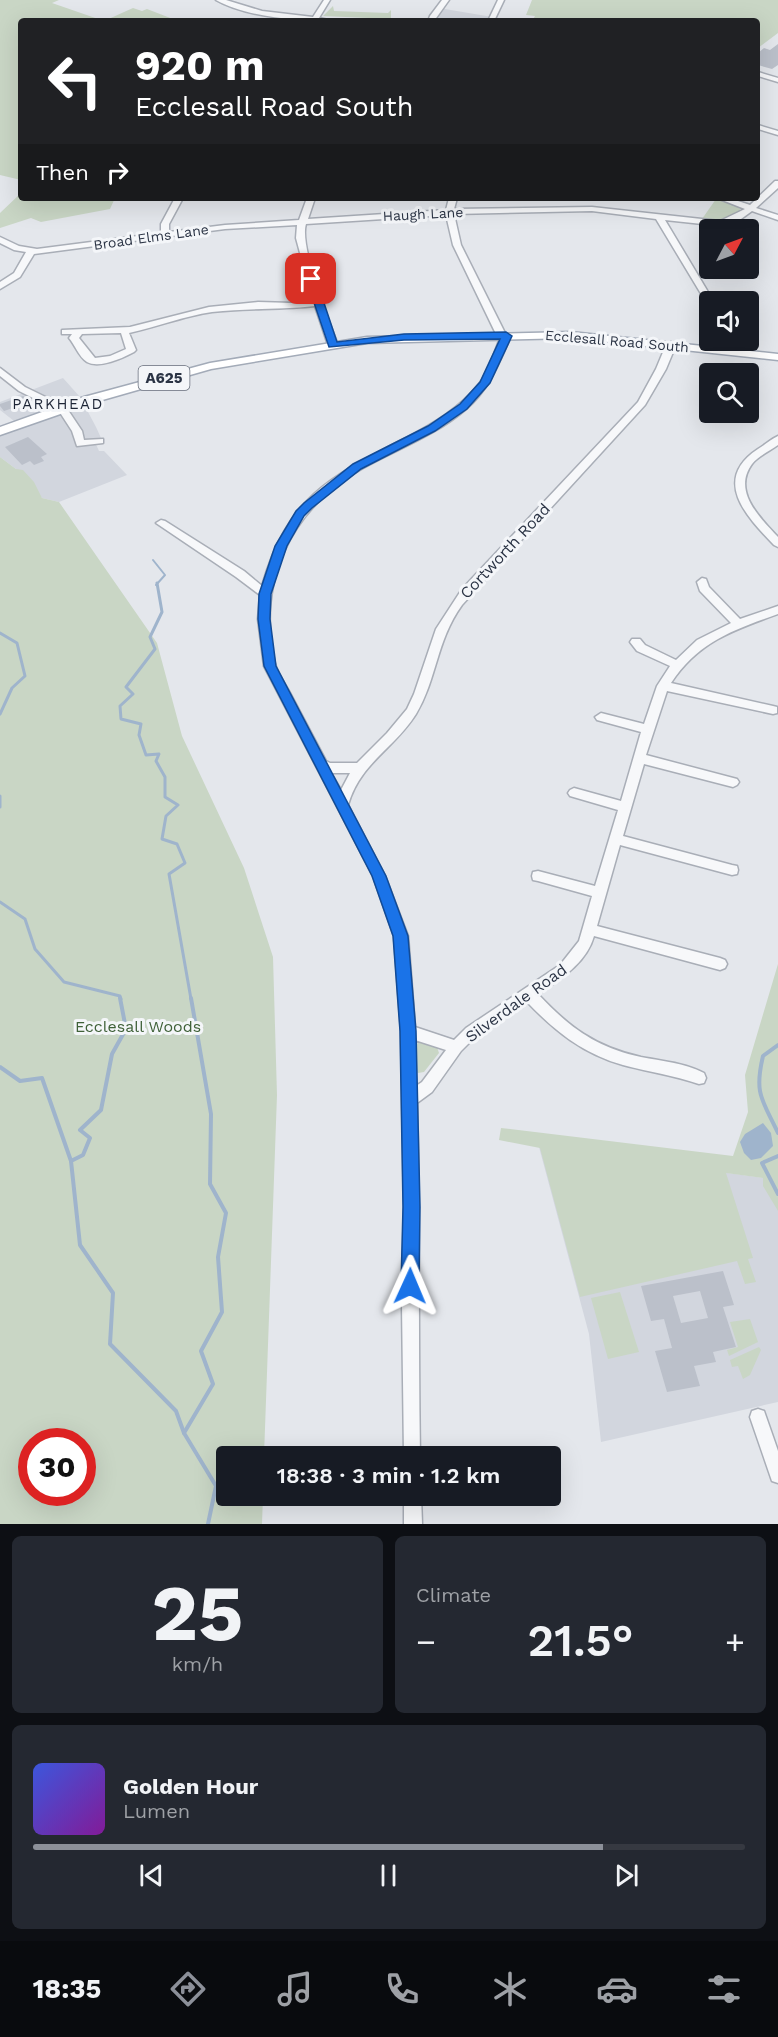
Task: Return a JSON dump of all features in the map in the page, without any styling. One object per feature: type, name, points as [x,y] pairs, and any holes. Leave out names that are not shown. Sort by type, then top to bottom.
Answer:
[{"type":"main road","name":"Ecclesall Road South","points":[[0,431],[63,409],[210,366],[333,345],[398,337],[572,334],[671,345],[699,345]]},
{"type":"main road","name":"Ecclesall Road South","points":[[755,351],[778,357]]},
{"type":"street","points":[[219,0],[275,18]]},
{"type":"street","points":[[315,18],[327,0]]},
{"type":"street","points":[[432,18],[446,0]]},
{"type":"street","points":[[492,18],[501,0]]},
{"type":"street","points":[[760,75],[778,80]]},
{"type":"street","points":[[760,128],[778,133]]},
{"type":"street","name":"Haugh Lane","points":[[304,220],[449,212],[581,209],[721,224],[753,208],[778,183]]},
{"type":"street","points":[[165,234],[165,224],[177,201]]},
{"type":"street","points":[[310,201],[300,229],[301,246],[333,345]]},
{"type":"street","points":[[412,1446],[408,1031],[401,936],[379,876],[270,666],[264,619],[265,594],[281,546],[300,514],[316,496],[357,467],[432,428],[463,406],[485,383],[504,336],[457,245],[449,212],[452,201]]},
{"type":"street","points":[[731,201],[778,218]]},
{"type":"street","points":[[660,216],[661,222],[703,291]]},
{"type":"street","name":"Broad Elms Lane","points":[[0,240],[31,251],[304,220]]},
{"type":"street","points":[[0,286],[17,275],[31,251]]},
{"type":"street","points":[[65,332],[124,330],[163,323],[202,311],[258,305],[292,306],[318,303]]},
{"type":"street","points":[[79,332],[74,338],[90,360],[97,362],[124,355],[131,350],[124,330]]},
{"type":"street","name":"Cortworth Road","points":[[342,806],[345,789],[358,768],[391,739],[412,711],[420,694],[438,636],[459,601],[642,403],[671,345]]},
{"type":"street","points":[[0,371],[22,389],[63,409],[77,431],[80,444],[100,441]]},
{"type":"street","points":[[778,439],[749,461],[744,468],[740,484],[747,509],[773,530],[778,543]]},
{"type":"street","points":[[161,523],[240,574],[265,594]]},
{"type":"street","points":[[702,582],[704,588],[738,624]]},
{"type":"street","name":"Silverdale Road","points":[[409,1100],[427,1087],[456,1047],[471,1032],[565,969],[577,957],[590,930],[639,758],[663,686],[677,665],[701,643],[738,624],[778,610]]},
{"type":"street","points":[[636,642],[641,648],[677,665]]},
{"type":"street","points":[[663,686],[773,710]]},
{"type":"street","points":[[601,717],[648,729]]},
{"type":"street","points":[[639,758],[733,782]]},
{"type":"street","points":[[320,764],[328,768],[358,768]]},
{"type":"street","points":[[574,793],[625,807]]},
{"type":"street","points":[[616,839],[732,870]]},
{"type":"street","points":[[538,876],[600,892]]},
{"type":"street","points":[[590,930],[720,964]]},
{"type":"street","points":[[529,994],[564,1031],[601,1053],[686,1072],[699,1078]]},
{"type":"street","points":[[408,1031],[456,1047]]},
{"type":"street","points":[[758,1417],[778,1475]]},
{"type":"street","points":[[413,1506],[413,1524]]},
{"type":"shaded area","points":[[439,8],[498,18],[434,18]]},
{"type":"shaded area","points":[[63,378],[80,397],[96,427],[101,438],[94,440],[99,451],[104,451],[127,475],[59,502],[42,498],[16,469],[0,457],[0,431],[18,424],[0,410],[0,402]]},
{"type":"shaded area","points":[[539,1147],[778,1180],[778,1402],[601,1442],[589,1334]]},
{"type":"green space","points":[[0,0],[59,0],[52,3],[95,18],[18,18],[18,179],[0,175]]},
{"type":"green space","points":[[532,0],[778,0],[778,33],[760,46],[760,18],[534,18],[535,16],[526,15]]},
{"type":"green space","points":[[333,6],[334,11],[388,13],[391,10],[391,18],[323,16]]},
{"type":"green space","points":[[133,8],[142,11],[147,9],[170,18],[111,18]]},
{"type":"green space","points":[[18,196],[18,201],[114,201],[110,209],[41,222],[31,218],[0,228],[0,213]]},
{"type":"green space","points":[[715,201],[739,207],[741,211],[722,219],[702,219]]},
{"type":"green space","name":"Ecclesall Woods","points":[[0,457],[16,469],[23,470],[34,482],[42,498],[59,502],[157,643],[182,736],[244,868],[273,957],[277,1095],[264,1446],[216,1446],[216,1506],[263,1506],[262,1524],[0,1524]]},
{"type":"green space","points":[[778,964],[778,1211],[763,1186],[763,1178],[726,1173],[753,1258],[748,1259],[756,1282],[745,1284],[737,1261],[580,1297],[540,1148],[499,1140],[501,1128],[733,1156],[748,1112],[745,1075]]},
{"type":"green space","points":[[421,1042],[437,1047],[439,1053],[424,1072],[418,1073],[415,1071],[413,1051],[416,1044]]},
{"type":"green space","points":[[620,1292],[639,1352],[608,1359],[591,1298]]},
{"type":"green space","points":[[750,1319],[758,1342],[729,1356],[727,1350],[738,1347],[730,1322]]},
{"type":"green space","points":[[759,1347],[761,1350],[750,1375],[743,1379],[738,1366],[732,1367],[730,1360]]},
{"type":"water","points":[[763,1123],[771,1133],[773,1146],[761,1158],[751,1160],[744,1153],[740,1142],[745,1134]]},
{"type":"building","points":[[778,44],[778,65],[772,69],[760,66],[760,51],[764,48],[770,50]]},
{"type":"building","points":[[23,396],[34,401],[4,411],[0,406],[0,404]]},
{"type":"building","points":[[28,437],[47,454],[41,457],[44,461],[34,465],[30,461],[22,465],[5,447]]},
{"type":"building","points":[[723,1271],[734,1305],[723,1307],[736,1347],[713,1352],[716,1362],[694,1366],[700,1386],[667,1392],[655,1351],[672,1348],[664,1319],[651,1321],[641,1286]],"holes":[[[700,1291],[708,1318],[681,1323],[673,1296]]]},
{"type":"waterway","points":[[153,560],[165,575],[157,584]]},
{"type":"waterway","points":[[157,584],[162,612],[150,637],[155,649],[126,687],[133,694],[120,706],[121,719],[141,724],[139,735],[146,755],[159,754],[156,761],[165,777],[165,797],[178,805],[166,816],[162,839],[177,844],[185,863],[169,874],[191,999]]},
{"type":"waterway","points":[[0,633],[17,643],[25,676],[12,688],[0,714]]},
{"type":"waterway","points":[[0,796],[0,807]]},
{"type":"waterway","points":[[0,902],[25,919],[35,949],[64,982],[120,996],[121,999]]},
{"type":"waterway","points":[[71,1161],[83,1155],[90,1138],[80,1130],[101,1110],[112,1054],[126,1029],[120,998]]},
{"type":"waterway","points":[[184,1433],[213,1384],[201,1351],[222,1312],[218,1257],[226,1213],[210,1184],[211,1114],[191,998]]},
{"type":"waterway","points":[[778,1045],[763,1056],[759,1079],[761,1096],[778,1133]]},
{"type":"waterway","points":[[0,1067],[20,1081],[42,1078],[71,1161]]},
{"type":"waterway","points":[[778,1156],[762,1163],[778,1194]]},
{"type":"waterway","points":[[71,1161],[80,1245],[113,1293],[110,1344],[176,1411],[184,1433]]},
{"type":"waterway","points":[[184,1433],[216,1486],[208,1524]]},
{"type":"district","name":"PARKHEAD","points":[[58,404]]},
{"type":"route","points":[[311,279],[333,345],[404,337],[506,336],[485,383],[450,417],[357,467],[316,496],[300,514],[286,536],[275,559],[265,594],[264,619],[270,666],[281,692],[379,876],[401,936],[408,1031],[412,1207],[410,1286]]}]
